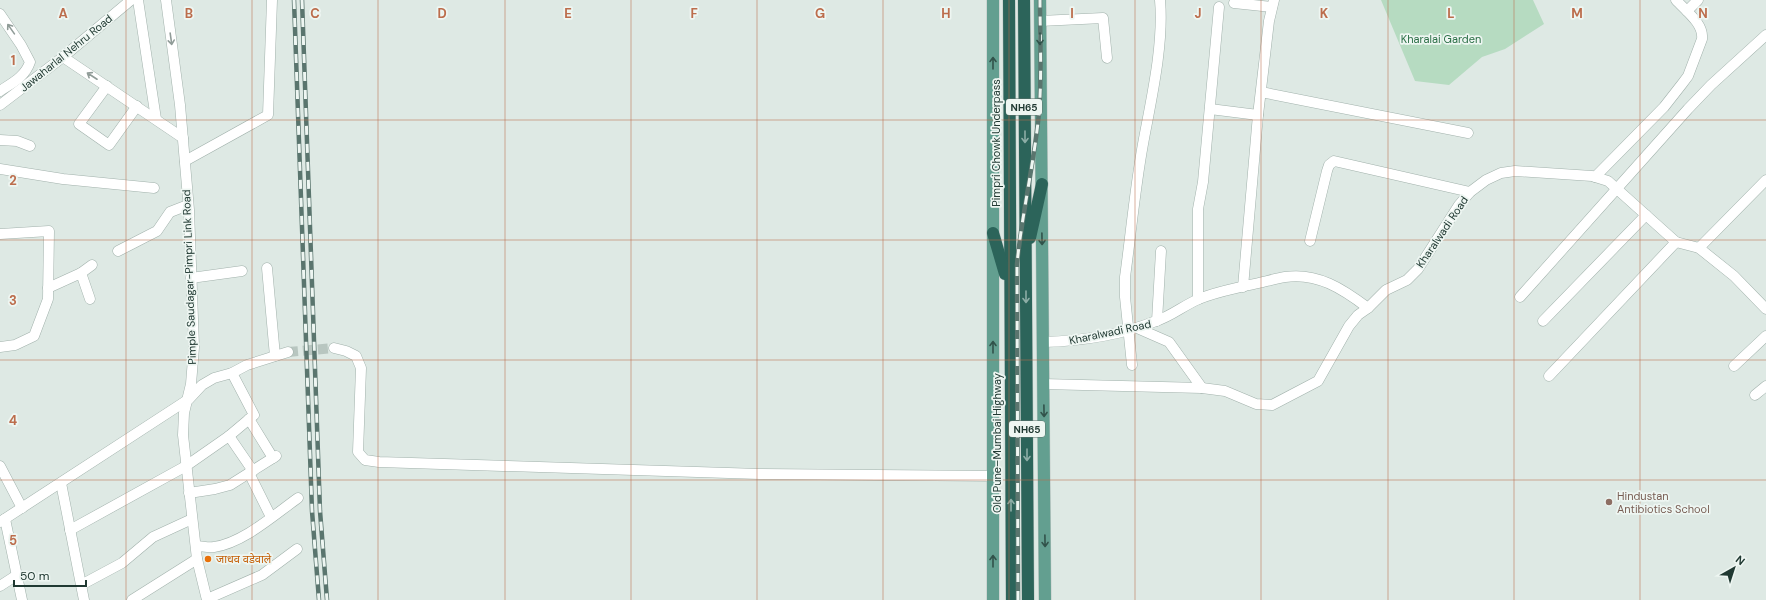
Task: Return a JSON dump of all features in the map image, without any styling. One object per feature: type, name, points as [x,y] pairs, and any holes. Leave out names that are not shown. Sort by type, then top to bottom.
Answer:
[{"type":"highway","name":"Pimpri Chowk Underpass","points":[[1009,0],[1009,286]]},
{"type":"highway","name":"NH65","points":[[1024,0],[1028,600]]},
{"type":"highway","points":[[1026,258],[1042,184]]},
{"type":"highway","points":[[993,233],[1009,286]]},
{"type":"highway","name":"Old Pune–Mumbai Highway","points":[[1009,286],[1012,600]]},
{"type":"main road","points":[[993,0],[993,600]]},
{"type":"main road","points":[[1040,0],[1045,600]]},
{"type":"street","name":"Jawaharlal Nehru Road","points":[[0,105],[63,57],[131,0]]},
{"type":"street","points":[[138,0],[156,120]]},
{"type":"street","name":"Pimple Saudagar-Pimpri Link Road","points":[[166,0],[180,104],[185,161],[194,347],[189,399],[184,413],[183,435],[197,559],[207,600]]},
{"type":"street","points":[[185,161],[268,115],[272,0]]},
{"type":"street","points":[[1132,365],[1133,328],[1125,297],[1125,276],[1143,144],[1150,114],[1157,61],[1161,12],[1160,0]]},
{"type":"street","points":[[1595,177],[1664,107],[1688,76],[1702,40],[1703,33],[1697,23],[1676,0]]},
{"type":"street","points":[[1687,11],[1698,0]]},
{"type":"street","points":[[1234,2],[1273,4],[1258,115],[1243,287]]},
{"type":"street","points":[[1198,299],[1198,209],[1203,182],[1219,6]]},
{"type":"street","points":[[0,14],[21,45],[30,62],[23,76],[0,91]]},
{"type":"street","points":[[1040,21],[1103,18],[1107,58]]},
{"type":"street","points":[[1520,297],[1697,99],[1766,35]]},
{"type":"street","points":[[63,57],[183,138]]},
{"type":"street","points":[[107,86],[79,124],[109,144],[137,106]]},
{"type":"street","points":[[1261,92],[1468,133]]},
{"type":"street","points":[[1210,108],[1258,115]]},
{"type":"street","points":[[0,140],[17,142],[30,146]]},
{"type":"street","points":[[1310,241],[1327,171],[1329,165],[1334,161],[1470,192]]},
{"type":"street","points":[[0,169],[63,179],[154,188]]},
{"type":"street","name":"Kharalwadi Road","points":[[1043,342],[1070,341],[1133,328],[1157,321],[1173,314],[1198,299],[1215,293],[1287,277],[1313,278],[1342,289],[1368,308],[1386,290],[1407,280],[1418,269],[1459,205],[1470,192],[1486,180],[1501,173],[1515,170],[1595,177],[1608,181],[1676,242],[1699,248]]},
{"type":"street","points":[[1766,180],[1699,248],[1734,276],[1766,309]]},
{"type":"street","points":[[118,251],[157,232],[170,212],[188,205]]},
{"type":"street","points":[[1543,320],[1646,215]]},
{"type":"street","points":[[0,234],[49,231],[48,299],[34,336],[15,345],[0,347]]},
{"type":"street","points":[[1549,376],[1676,242]]},
{"type":"street","points":[[1157,321],[1161,251]]},
{"type":"street","points":[[48,288],[81,273],[92,264]]},
{"type":"street","points":[[267,268],[275,356]]},
{"type":"street","points":[[191,278],[242,271]]},
{"type":"street","points":[[81,273],[90,299]]},
{"type":"street","points":[[1044,384],[1202,388],[1225,392],[1256,404],[1272,405],[1318,381],[1349,326],[1358,315],[1368,308]]},
{"type":"street","points":[[1133,328],[1169,342],[1202,388]]},
{"type":"street","points":[[1734,366],[1766,336]]},
{"type":"street","points":[[334,348],[346,351],[356,356],[361,368],[358,452],[365,460],[379,462],[760,474],[992,476]]},
{"type":"street","points":[[22,600],[3,521],[189,399],[202,385],[214,378],[232,373],[247,365],[288,352]]},
{"type":"street","points":[[70,530],[186,466],[229,436],[254,415],[232,373]]},
{"type":"street","points":[[1755,395],[1766,386]]},
{"type":"street","points":[[189,493],[230,485],[274,457],[249,419]]},
{"type":"street","points":[[229,436],[251,472],[271,517]]},
{"type":"street","points":[[0,466],[22,508]]},
{"type":"street","points":[[61,483],[84,600]]},
{"type":"street","points":[[196,546],[213,548],[247,534],[298,498]]},
{"type":"street","points":[[81,585],[122,563],[153,537],[192,519]]},
{"type":"street","points":[[207,600],[262,575],[297,549]]},
{"type":"street","points":[[132,600],[197,559]]},
{"type":"street","points":[[0,586],[17,575]]},
{"type":"green space","name":"Kharalai Garden","points":[[1381,0],[1533,0],[1544,24],[1505,49],[1482,57],[1449,85],[1415,81]]},
{"type":"tunnel","points":[[288,352],[334,348]]},
{"type":"railway","points":[[294,0],[312,511],[319,600]]},
{"type":"railway","points":[[302,0],[320,511],[327,600]]},
{"type":"railway","points":[[1018,600],[1017,264],[1039,113],[1041,71],[1040,0]]},
{"type":"place","name":"Hindustan Antibiotics School","points":[[1609,502]]},
{"type":"place","name":"जाधव वडेवाले","points":[[208,559]]}]
